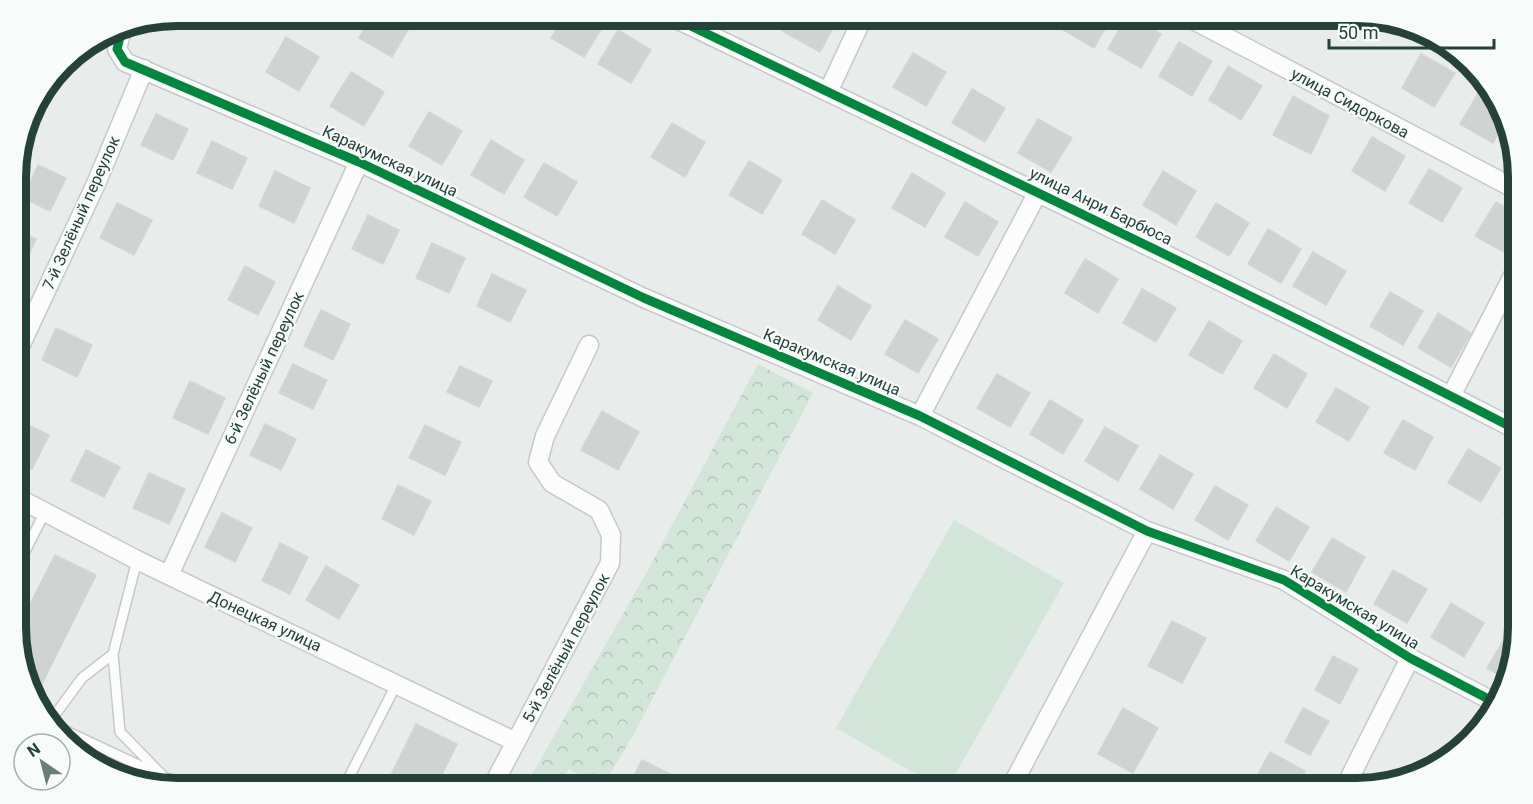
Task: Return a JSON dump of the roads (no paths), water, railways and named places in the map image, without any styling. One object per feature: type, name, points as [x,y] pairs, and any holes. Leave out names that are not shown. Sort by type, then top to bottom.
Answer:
[{"type":"street","name":"улица Анри Барбюса","points":[[691,26],[1038,192],[1399,369],[1508,425]]},
{"type":"street","points":[[828,92],[859,26]]},
{"type":"street","name":"улица Сидоркова","points":[[1205,26],[1508,185]]},
{"type":"street","name":"Каракумская улица","points":[[120,36],[117,49],[125,62],[359,162],[644,298],[920,416],[1147,531],[1284,580],[1410,658],[1489,699]]},
{"type":"street","name":"7-й Зелёный переулок","points":[[26,333],[94,186],[144,69]]},
{"type":"street","name":"6-й Зелёный переулок","points":[[168,575],[359,162]]},
{"type":"street","points":[[920,416],[1038,192]]},
{"type":"street","points":[[1450,396],[1508,285]]},
{"type":"street","name":"5-й Зелёный переулок","points":[[516,742],[610,563],[610,535],[599,510],[552,483],[538,462],[545,436],[589,345]]},
{"type":"street","name":"Донецкая улица","points":[[26,502],[137,560],[516,742]]},
{"type":"street","points":[[1016,778],[1147,531]]},
{"type":"street","points":[[1350,778],[1410,658]]},
{"type":"street","points":[[497,778],[516,742]]},
{"type":"lane","points":[[26,549],[45,512]]},
{"type":"lane","points":[[137,560],[113,654],[120,732],[159,777]]},
{"type":"lane","points":[[54,716],[82,678],[113,654]]},
{"type":"lane","points":[[348,778],[396,683]]},
{"type":"lane","points":[[70,734],[153,776]]}]
